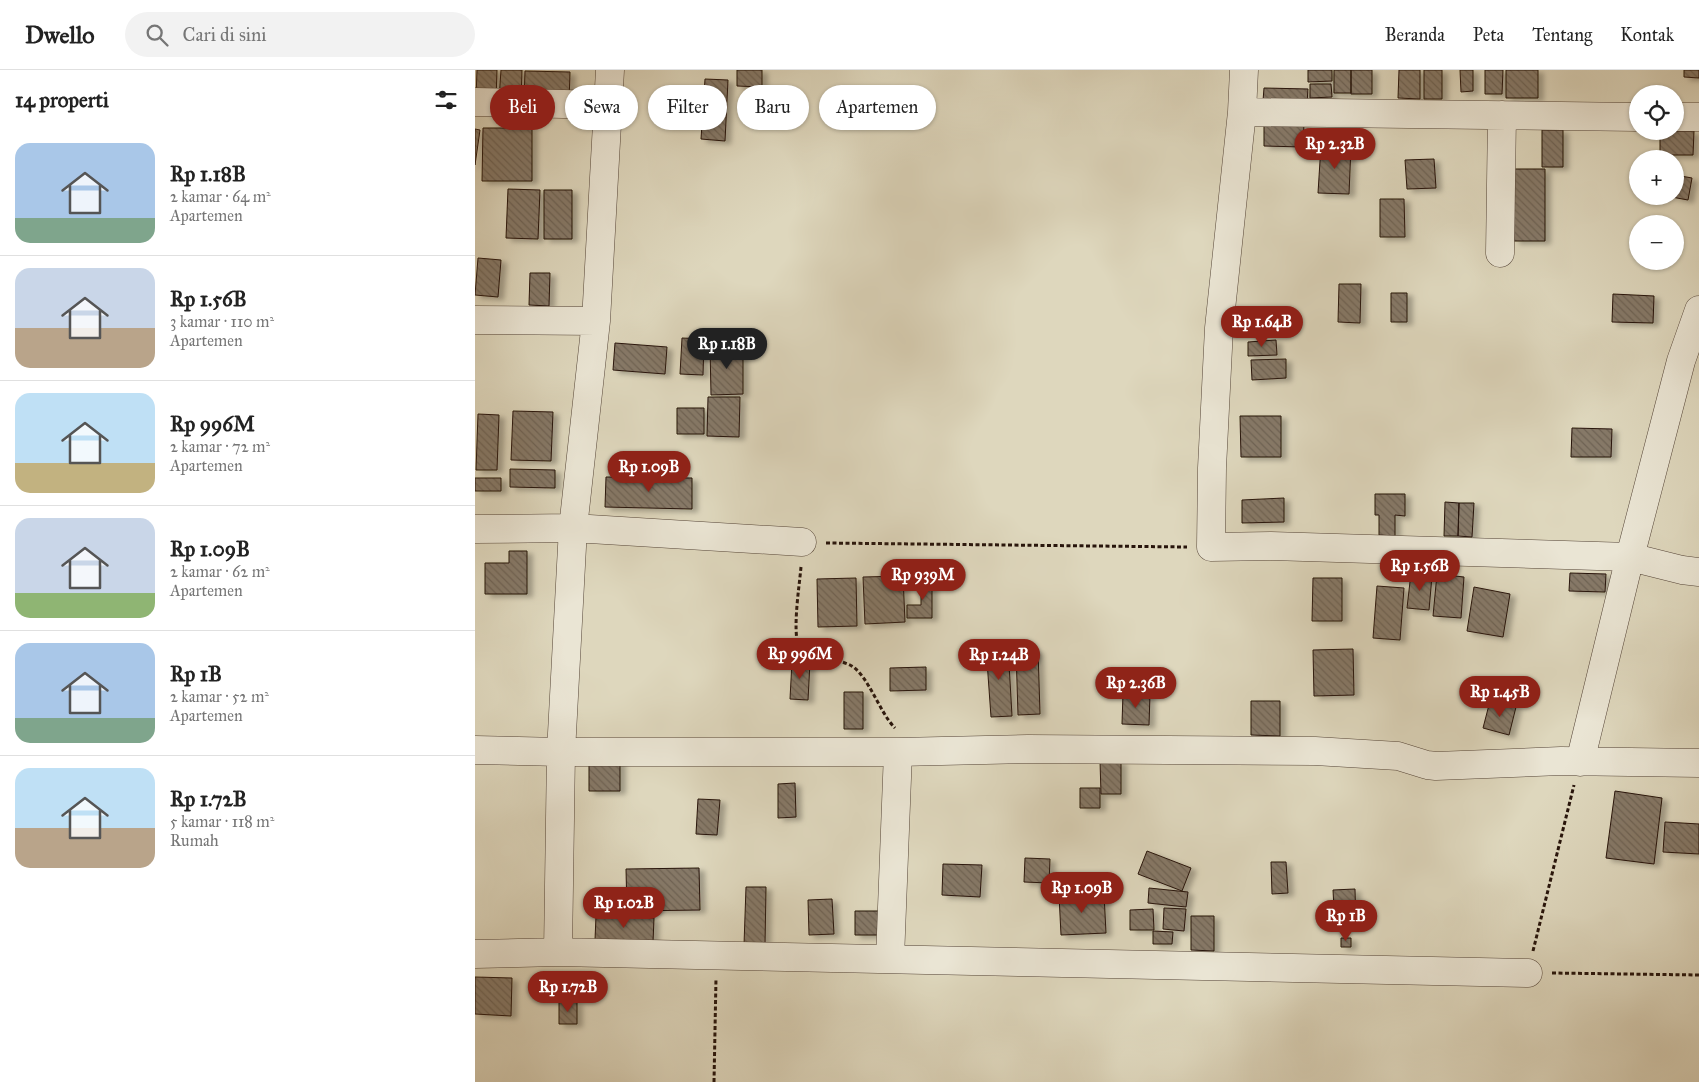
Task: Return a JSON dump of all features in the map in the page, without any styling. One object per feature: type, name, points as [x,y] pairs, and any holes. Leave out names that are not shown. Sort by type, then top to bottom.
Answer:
[{"type":"street","points":[[609,85],[610,70]]},
{"type":"street","points":[[1244,70],[1242,112],[1219,328],[1211,547],[1271,546],[1630,557],[1682,570],[1699,572]]},
{"type":"street","points":[[475,102],[565,104]]},
{"type":"street","points":[[1242,112],[1629,116]]},
{"type":"street","points":[[1500,253],[1502,115]]},
{"type":"street","points":[[1684,117],[1699,117]]},
{"type":"street","points":[[558,952],[561,752],[573,528],[596,321],[606,130]]},
{"type":"street","points":[[1580,762],[1630,557],[1690,361],[1699,310]]},
{"type":"street","points":[[475,320],[596,321]]},
{"type":"street","points":[[475,528],[573,528],[802,542]]},
{"type":"street","points":[[890,959],[898,742]]},
{"type":"street","points":[[475,750],[561,752],[898,742],[1027,750],[1315,751],[1398,756],[1436,766],[1580,762],[1699,763]]},
{"type":"street","points":[[475,954],[558,952],[1528,973]]},
{"type":"path","points":[[898,742],[859,671],[842,662],[813,658],[804,655],[800,651],[797,620],[802,542],[1211,547]]},
{"type":"path","points":[[1580,762],[1528,973],[1699,975]]},
{"type":"path","points":[[714,1082],[716,955]]},
{"type":"building","points":[[477,70],[497,70],[496,85],[490,85],[490,99],[476,98]]},
{"type":"building","points":[[501,70],[522,70],[522,85],[500,85]]},
{"type":"building","points":[[737,70],[762,70],[762,85],[737,85]]},
{"type":"building","points":[[1308,70],[1332,70],[1332,81],[1308,82]]},
{"type":"building","points":[[1334,70],[1351,70],[1351,93],[1334,93]]},
{"type":"building","points":[[1351,70],[1372,70],[1372,94],[1351,94]]},
{"type":"building","points":[[1399,70],[1420,70],[1420,99],[1398,98]]},
{"type":"building","points":[[1424,70],[1442,70],[1442,99],[1424,99]]},
{"type":"building","points":[[1460,70],[1473,70],[1473,91],[1461,92]]},
{"type":"building","points":[[1485,70],[1503,70],[1502,94],[1485,94]]},
{"type":"building","points":[[1506,70],[1538,70],[1538,98],[1506,98]]},
{"type":"building","points":[[1684,70],[1699,70],[1699,78],[1684,77]]},
{"type":"building","points":[[525,71],[570,72],[570,85],[565,85],[565,103],[555,102],[555,85],[525,85]]},
{"type":"building","points":[[705,79],[728,80],[727,100],[727,85],[705,85]]},
{"type":"building","points":[[1310,84],[1331,84],[1332,97],[1310,98]]},
{"type":"building","points":[[1264,88],[1308,89],[1307,103],[1263,101]]},
{"type":"building","points":[[1264,122],[1304,123],[1303,147],[1264,146]]},
{"type":"building","points":[[483,128],[490,128],[490,130],[532,130],[532,181],[482,181]]},
{"type":"building","points":[[475,129],[480,130],[475,165]]},
{"type":"building","points":[[702,130],[726,130],[725,141],[701,139]]},
{"type":"building","points":[[1542,130],[1563,130],[1563,167],[1542,167]]},
{"type":"building","points":[[1684,131],[1694,131],[1693,155],[1684,155],[1684,150],[1660,150],[1660,140],[1684,140]]},
{"type":"building","points":[[1322,132],[1350,133],[1350,143],[1321,142]]},
{"type":"building","points":[[1321,145],[1351,146],[1349,194],[1318,193]]},
{"type":"building","points":[[1434,159],[1436,188],[1407,189],[1405,160]]},
{"type":"building","points":[[1514,169],[1545,169],[1545,241],[1514,241]]},
{"type":"building","points":[[1684,177],[1692,178],[1688,200],[1684,199]]},
{"type":"building","points":[[508,189],[540,190],[538,239],[506,238]]},
{"type":"building","points":[[544,190],[572,190],[572,239],[544,239]]},
{"type":"building","points":[[1380,199],[1404,199],[1405,237],[1380,237]]},
{"type":"building","points":[[478,258],[501,260],[498,297],[475,295]]},
{"type":"building","points":[[530,273],[550,273],[549,306],[529,305]]},
{"type":"building","points":[[1339,284],[1361,284],[1360,323],[1338,322]]},
{"type":"building","points":[[1391,293],[1407,293],[1407,322],[1391,322]]},
{"type":"building","points":[[1613,294],[1654,296],[1653,323],[1612,322]]},
{"type":"building","points":[[682,338],[704,339],[703,375],[680,374]]},
{"type":"building","points":[[1276,340],[1277,355],[1248,356],[1248,342]]},
{"type":"building","points":[[615,343],[667,347],[665,374],[613,370]]},
{"type":"building","points":[[710,346],[743,346],[743,394],[711,395]]},
{"type":"building","points":[[1286,359],[1286,378],[1252,380],[1251,360]]},
{"type":"building","points":[[708,397],[740,397],[739,437],[707,436]]},
{"type":"building","points":[[677,408],[704,408],[704,434],[677,434]]},
{"type":"building","points":[[513,411],[553,412],[551,461],[511,460]]},
{"type":"building","points":[[478,414],[499,415],[497,470],[476,470]]},
{"type":"building","points":[[1240,416],[1281,416],[1281,457],[1241,457]]},
{"type":"building","points":[[1572,428],[1612,429],[1611,457],[1571,457]]},
{"type":"building","points":[[510,469],[555,470],[555,488],[510,487]]},
{"type":"building","points":[[606,477],[692,478],[692,509],[605,507]]},
{"type":"building","points":[[475,478],[501,478],[501,491],[475,491]]},
{"type":"building","points":[[1375,494],[1405,494],[1405,516],[1395,515],[1395,536],[1379,535],[1379,515],[1375,515]]},
{"type":"building","points":[[1284,498],[1284,522],[1242,523],[1242,500]]},
{"type":"building","points":[[1445,502],[1459,503],[1458,536],[1444,536]]},
{"type":"building","points":[[1459,503],[1474,503],[1472,537],[1458,536]]},
{"type":"building","points":[[509,551],[527,551],[527,594],[485,594],[485,563],[509,563]]},
{"type":"building","points":[[1411,573],[1432,576],[1429,610],[1407,608]]},
{"type":"building","points":[[1570,573],[1606,574],[1605,592],[1569,591]]},
{"type":"building","points":[[1437,574],[1464,577],[1461,618],[1433,616]]},
{"type":"building","points":[[921,575],[932,575],[932,618],[907,618],[907,605],[921,605]]},
{"type":"building","points":[[903,576],[905,622],[865,624],[863,577]]},
{"type":"building","points":[[856,578],[857,626],[818,627],[817,579]]},
{"type":"building","points":[[1313,578],[1342,578],[1342,621],[1312,621]]},
{"type":"building","points":[[1377,586],[1404,588],[1400,640],[1373,638]]},
{"type":"building","points":[[1474,587],[1510,594],[1503,637],[1467,631]]},
{"type":"building","points":[[1008,646],[1012,716],[991,717],[986,647]]},
{"type":"building","points":[[1353,649],[1354,695],[1314,696],[1313,650]]},
{"type":"building","points":[[1038,650],[1040,714],[1018,715],[1016,651]]},
{"type":"building","points":[[792,661],[810,662],[808,700],[790,699]]},
{"type":"building","points":[[926,667],[926,690],[890,691],[890,668]]},
{"type":"building","points":[[844,692],[863,692],[863,729],[844,729]]},
{"type":"building","points":[[1123,693],[1150,694],[1149,725],[1122,724]]},
{"type":"building","points":[[1251,701],[1280,701],[1280,736],[1251,735]]},
{"type":"building","points":[[1490,701],[1516,707],[1509,735],[1483,728]]},
{"type":"building","points":[[589,758],[620,758],[620,791],[589,791]]},
{"type":"building","points":[[1100,761],[1121,761],[1121,794],[1101,794]]},
{"type":"building","points":[[795,783],[796,817],[778,818],[778,784]]},
{"type":"building","points":[[1080,788],[1100,788],[1100,808],[1080,808]]},
{"type":"building","points":[[1615,791],[1662,798],[1654,864],[1606,858]]},
{"type":"building","points":[[698,799],[720,800],[717,835],[696,834]]},
{"type":"building","points":[[1665,822],[1699,824],[1699,854],[1663,852]]},
{"type":"building","points":[[1147,851],[1191,868],[1182,891],[1138,874]]},
{"type":"building","points":[[1025,858],[1050,859],[1049,883],[1024,882]]},
{"type":"building","points":[[1271,862],[1286,862],[1288,893],[1272,894]]},
{"type":"building","points":[[943,864],[982,865],[980,897],[942,895]]},
{"type":"building","points":[[699,868],[700,910],[627,911],[626,869]]},
{"type":"building","points":[[746,887],[766,887],[765,945],[744,945]]},
{"type":"building","points":[[1149,888],[1188,892],[1186,907],[1148,903]]},
{"type":"building","points":[[1355,889],[1356,927],[1335,928],[1333,890]]},
{"type":"building","points":[[1104,894],[1106,933],[1061,935],[1059,895]]},
{"type":"building","points":[[832,899],[834,934],[809,935],[808,900]]},
{"type":"building","points":[[1164,908],[1186,909],[1184,931],[1163,929]]},
{"type":"building","points":[[1153,909],[1154,930],[1130,930],[1130,910]]},
{"type":"building","points":[[855,911],[882,911],[882,935],[855,935]]},
{"type":"building","points":[[596,916],[654,918],[653,942],[595,940]]},
{"type":"building","points":[[1191,916],[1214,916],[1214,951],[1191,950]]},
{"type":"building","points":[[1153,931],[1173,932],[1172,944],[1153,944]]},
{"type":"building","points":[[1341,938],[1351,938],[1351,947],[1341,947]]},
{"type":"building","points":[[551,972],[578,972],[579,994],[551,994]]},
{"type":"building","points":[[475,977],[512,978],[511,1016],[475,1014]]},
{"type":"building","points":[[559,1002],[577,1002],[577,1024],[559,1024]]}]
